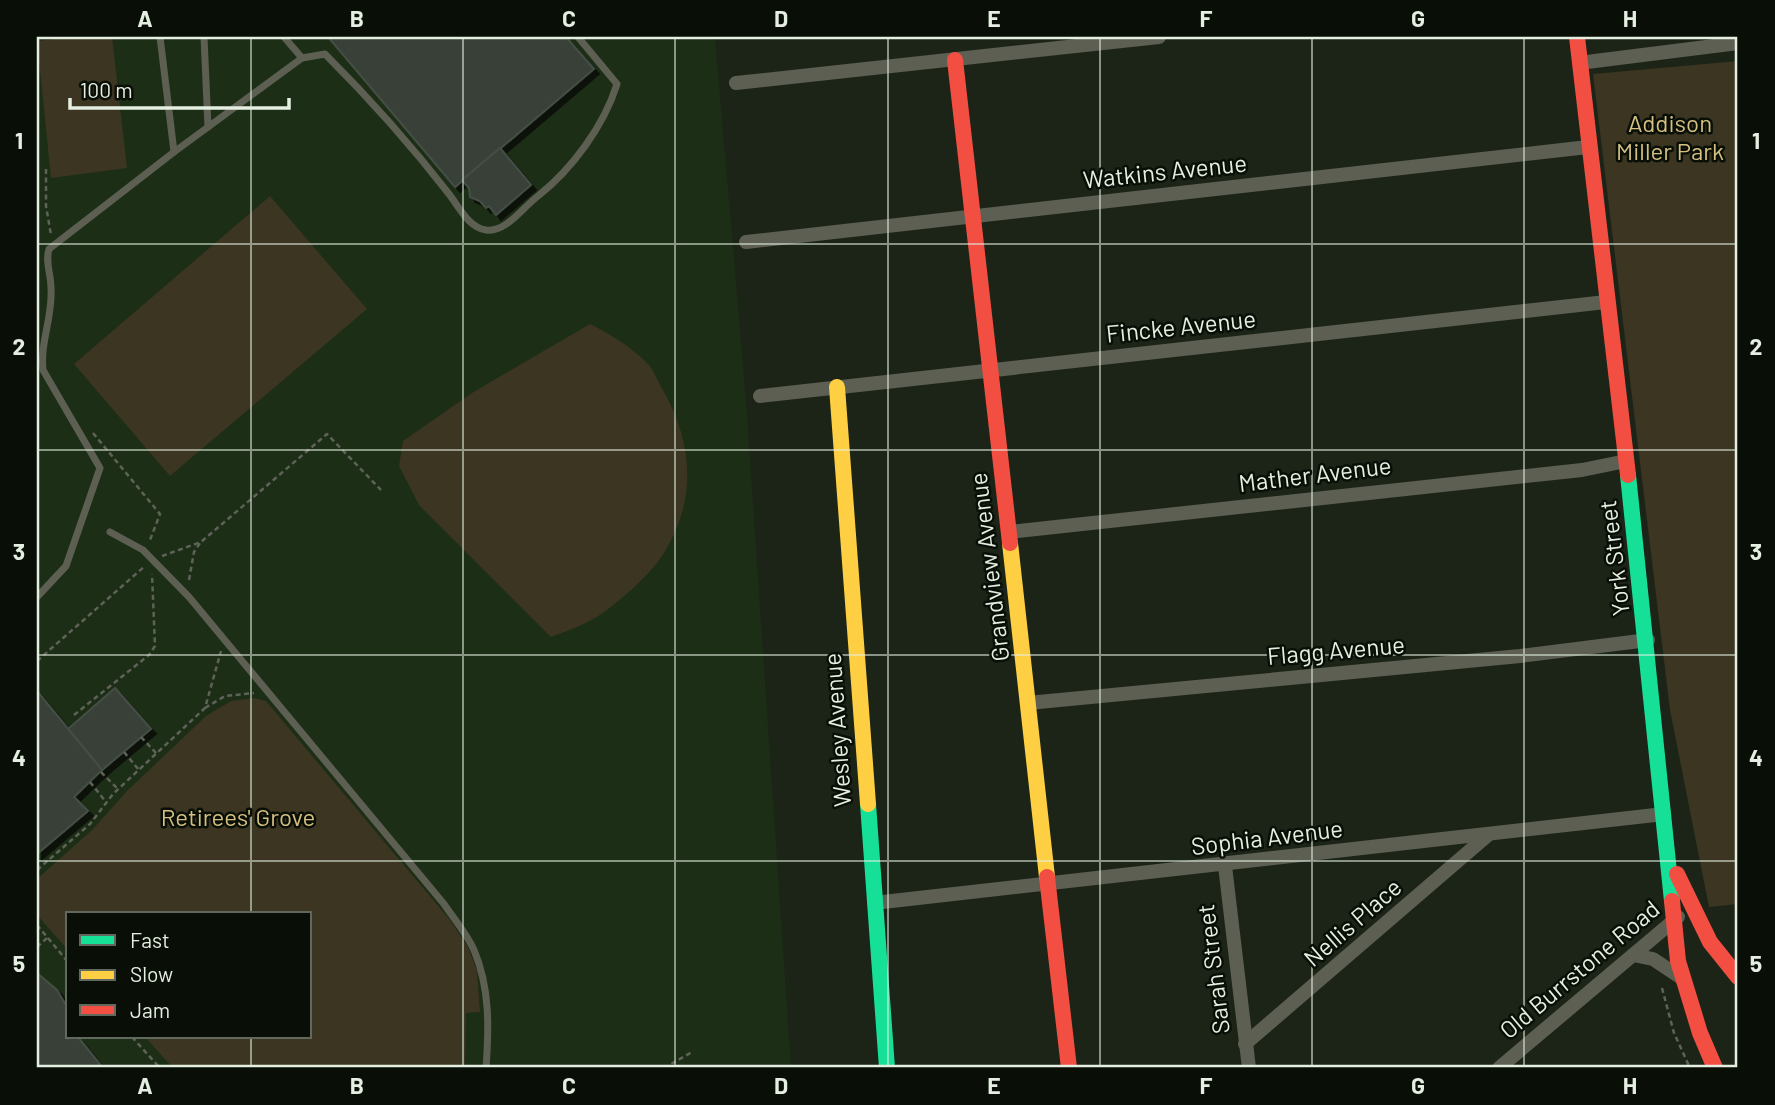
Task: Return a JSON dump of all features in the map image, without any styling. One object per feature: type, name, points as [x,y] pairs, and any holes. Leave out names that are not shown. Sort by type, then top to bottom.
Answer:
[{"type":"street","points":[[736,83],[1159,37]]},
{"type":"street","name":"York Street","points":[[1577,37],[1606,302],[1648,640],[1674,921],[1683,979],[1715,1068]]},
{"type":"street","points":[[1579,63],[1738,43]]},
{"type":"street","name":"Grandview Avenue","points":[[956,60],[1069,1068]]},
{"type":"street","name":"Watkins Avenue","points":[[746,242],[1588,147]]},
{"type":"street","name":"Fincke Avenue","points":[[760,396],[1606,302]]},
{"type":"street","name":"Wesley Avenue","points":[[836,387],[887,1068]]},
{"type":"street","name":"Mather Avenue","points":[[1009,532],[1582,470],[1626,461]]},
{"type":"street","name":"Flagg Avenue","points":[[1028,703],[1507,658],[1648,640]]},
{"type":"street","name":"Sophia Avenue","points":[[874,903],[1225,866],[1664,814]]},
{"type":"street","name":"Nellis Place","points":[[1245,1044],[1488,835]]},
{"type":"street","points":[[1670,856],[1690,908],[1727,967],[1738,977]]},
{"type":"street","name":"Sarah Street","points":[[1225,866],[1248,1068]]},
{"type":"street","name":"Old Burrstone Road","points":[[1499,1068],[1690,908]]},
{"type":"street","points":[[1633,955],[1653,959],[1683,979]]},
{"type":"lane","points":[[160,37],[174,152]]},
{"type":"lane","points":[[204,37],[208,127]]},
{"type":"lane","points":[[284,37],[302,58]]},
{"type":"lane","points":[[37,597],[66,566],[100,468],[43,370],[41,353],[51,307],[47,258],[53,246],[174,152],[302,58],[325,54],[429,169],[475,227],[489,231],[506,225],[526,204],[558,180],[612,102],[617,84],[578,37]]},
{"type":"lane","points":[[110,532],[143,550],[189,597],[444,904],[473,948],[485,983],[489,1032],[486,1068]]},
{"type":"path","points":[[46,169],[46,206],[53,246]]},
{"type":"path","points":[[89,429],[160,514],[155,532],[143,550]]},
{"type":"path","points":[[37,661],[152,559],[201,541],[327,434],[381,490]]},
{"type":"path","points":[[189,597],[189,571],[201,541]]},
{"type":"path","points":[[74,715],[149,655],[155,646],[152,559]]},
{"type":"path","points":[[205,708],[219,663],[220,635]]},
{"type":"path","points":[[37,870],[90,824],[118,789],[205,708],[225,696],[248,692],[270,695]]},
{"type":"path","points":[[141,737],[157,754]]},
{"type":"path","points":[[124,752],[139,770]]},
{"type":"path","points":[[102,772],[118,789]]},
{"type":"path","points":[[90,782],[106,803]]},
{"type":"path","points":[[37,925],[66,960]]},
{"type":"path","points":[[37,947],[47,938]]},
{"type":"path","points":[[1662,988],[1674,1033],[1690,1068]]},
{"type":"path","points":[[133,1038],[160,1068]]},
{"type":"path","points":[[664,1068],[692,1052]]},
{"type":"shaded area","points":[[37,37],[715,37],[746,401],[791,1068],[37,1068],[37,603],[40,602],[37,565]]},
{"type":"green space","points":[[72,37],[112,37],[127,168],[51,178],[37,41]]},
{"type":"green space","name":"Addison Miller Park","points":[[1738,61],[1738,904],[1709,907],[1670,710],[1593,74]]},
{"type":"green space","points":[[270,196],[367,309],[170,476],[74,364]]},
{"type":"green space","points":[[590,324],[627,346],[647,363],[654,373],[681,432],[686,452],[686,494],[673,536],[649,572],[603,613],[551,637],[419,505],[399,466],[403,441],[475,391]]},
{"type":"green space","name":"Retirees' Grove","points":[[254,698],[266,701],[450,920],[468,947],[477,971],[480,1012],[466,1013],[465,1068],[173,1068],[146,1038],[312,1038],[312,912],[66,912],[66,948],[37,915],[37,879],[92,830],[127,791],[206,716],[231,701]]},
{"type":"building","points":[[328,37],[566,37],[594,69],[455,187]]},
{"type":"building","points":[[500,148],[531,185],[496,215],[489,206],[486,208],[480,201],[470,197],[469,188],[462,180]]},
{"type":"building","points":[[115,688],[151,729],[102,770],[68,729]]},
{"type":"building","points":[[37,691],[102,770],[74,797],[88,811],[37,854]]},
{"type":"building","points":[[37,973],[57,990],[66,1006],[66,1038],[79,1038],[103,1068],[37,1068]]},
{"type":"traffic: fast","points":[[1628,475],[1672,901]]},
{"type":"traffic: fast","points":[[868,804],[887,1068]]},
{"type":"traffic: slow","points":[[837,387],[868,804]]},
{"type":"traffic: slow","points":[[1010,543],[1047,877]]},
{"type":"traffic: jam","points":[[1577,37],[1628,475]]},
{"type":"traffic: jam","points":[[955,60],[1010,543]]},
{"type":"traffic: jam","points":[[1677,874],[1710,942],[1738,977]]},
{"type":"traffic: jam","points":[[1047,877],[1069,1068]]},
{"type":"traffic: jam","points":[[1672,901],[1678,961],[1700,1033],[1715,1068]]}]
